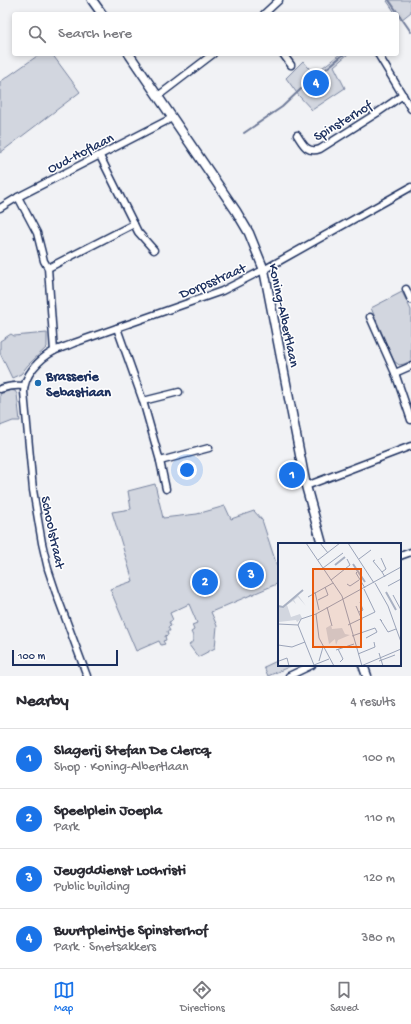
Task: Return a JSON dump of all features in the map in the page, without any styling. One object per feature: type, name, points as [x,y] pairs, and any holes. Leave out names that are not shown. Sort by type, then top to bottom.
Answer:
[{"type":"street","points":[[92,0],[101,12]]},
{"type":"street","points":[[266,12],[279,0]]},
{"type":"street","name":"Koning-Albertlaan","points":[[130,56],[246,227],[264,270],[306,486],[322,543]]},
{"type":"street","points":[[158,96],[210,56]]},
{"type":"street","points":[[285,56],[291,65]]},
{"type":"street","points":[[379,56],[411,109]]},
{"type":"street","name":"Spinsterhof","points":[[297,135],[308,149],[316,151],[403,95]]},
{"type":"street","name":"Oud-Hoflaan","points":[[0,208],[18,197],[172,118]]},
{"type":"street","points":[[100,156],[138,232],[154,250]]},
{"type":"street","name":"Dorpsstraat","points":[[24,386],[28,375],[44,358],[54,351],[222,291],[264,270],[411,187]]},
{"type":"street","points":[[18,197],[37,233],[44,261],[48,268],[54,351]]},
{"type":"street","points":[[48,268],[134,224]]},
{"type":"street","points":[[406,289],[411,300]]},
{"type":"street","points":[[370,317],[395,373],[411,420]]},
{"type":"street","points":[[117,328],[143,401],[160,461],[166,489]]},
{"type":"street","points":[[395,373],[411,366]]},
{"type":"street","points":[[0,389],[9,386],[24,386]]},
{"type":"street","name":"Schoolstraat","points":[[24,386],[33,490],[42,543],[48,569],[86,676]]},
{"type":"street","points":[[143,401],[179,392]]},
{"type":"street","points":[[306,486],[411,446]]},
{"type":"street","points":[[160,461],[209,448]]},
{"type":"street","points":[[401,556],[411,552]]},
{"type":"street","points":[[289,676],[310,666]]},
{"type":"street","points":[[363,666],[367,676]]},
{"type":"shaded area","points":[[411,0],[411,12],[401,20],[399,17],[399,12],[395,12],[387,1]]},
{"type":"shaded area","points":[[37,56],[53,56],[80,92],[0,153],[0,82]]},
{"type":"shaded area","points":[[337,56],[346,56],[334,66],[345,88],[312,110],[299,96],[286,78],[303,61],[314,74]]},
{"type":"shaded area","points":[[402,292],[411,310],[411,361],[399,365],[394,361],[371,308]]},
{"type":"shaded area","points":[[47,333],[47,347],[28,365],[21,374],[12,378],[0,353],[0,341],[11,334],[14,336]]},
{"type":"shaded area","points":[[11,390],[15,391],[17,394],[20,421],[13,421],[0,426],[0,394]]},
{"type":"shaded area","points":[[155,484],[163,518],[197,514],[225,506],[231,519],[254,511],[262,520],[278,566],[278,583],[211,612],[217,626],[215,648],[198,657],[189,645],[193,639],[191,632],[194,630],[192,625],[197,623],[189,604],[170,613],[173,620],[169,622],[171,626],[168,627],[170,631],[167,631],[168,635],[165,636],[166,640],[163,641],[165,644],[161,645],[159,641],[136,651],[110,589],[133,581],[112,512],[131,509],[128,491]]},
{"type":"shaded area","points":[[278,660],[278,666],[291,666],[268,676],[264,667]]},
{"type":"waterway","points":[[389,0],[397,12]]},
{"type":"waterway","points":[[399,15],[411,32]]},
{"type":"waterway","points":[[308,84],[342,56]]},
{"type":"waterway","points":[[244,133],[282,107],[301,89]]},
{"type":"place","name":"Buurtpleintje Spinsterhof","points":[[316,83]]},
{"type":"place","name":"Brasserie Sebastiaan","points":[[38,383]]},
{"type":"place","name":"Slagerij Stefan De Clercq","points":[[292,475]]},
{"type":"place","name":"Jeugddienst Lochristi","points":[[251,575]]},
{"type":"place","name":"Speelplein Joepla","points":[[205,582]]}]
